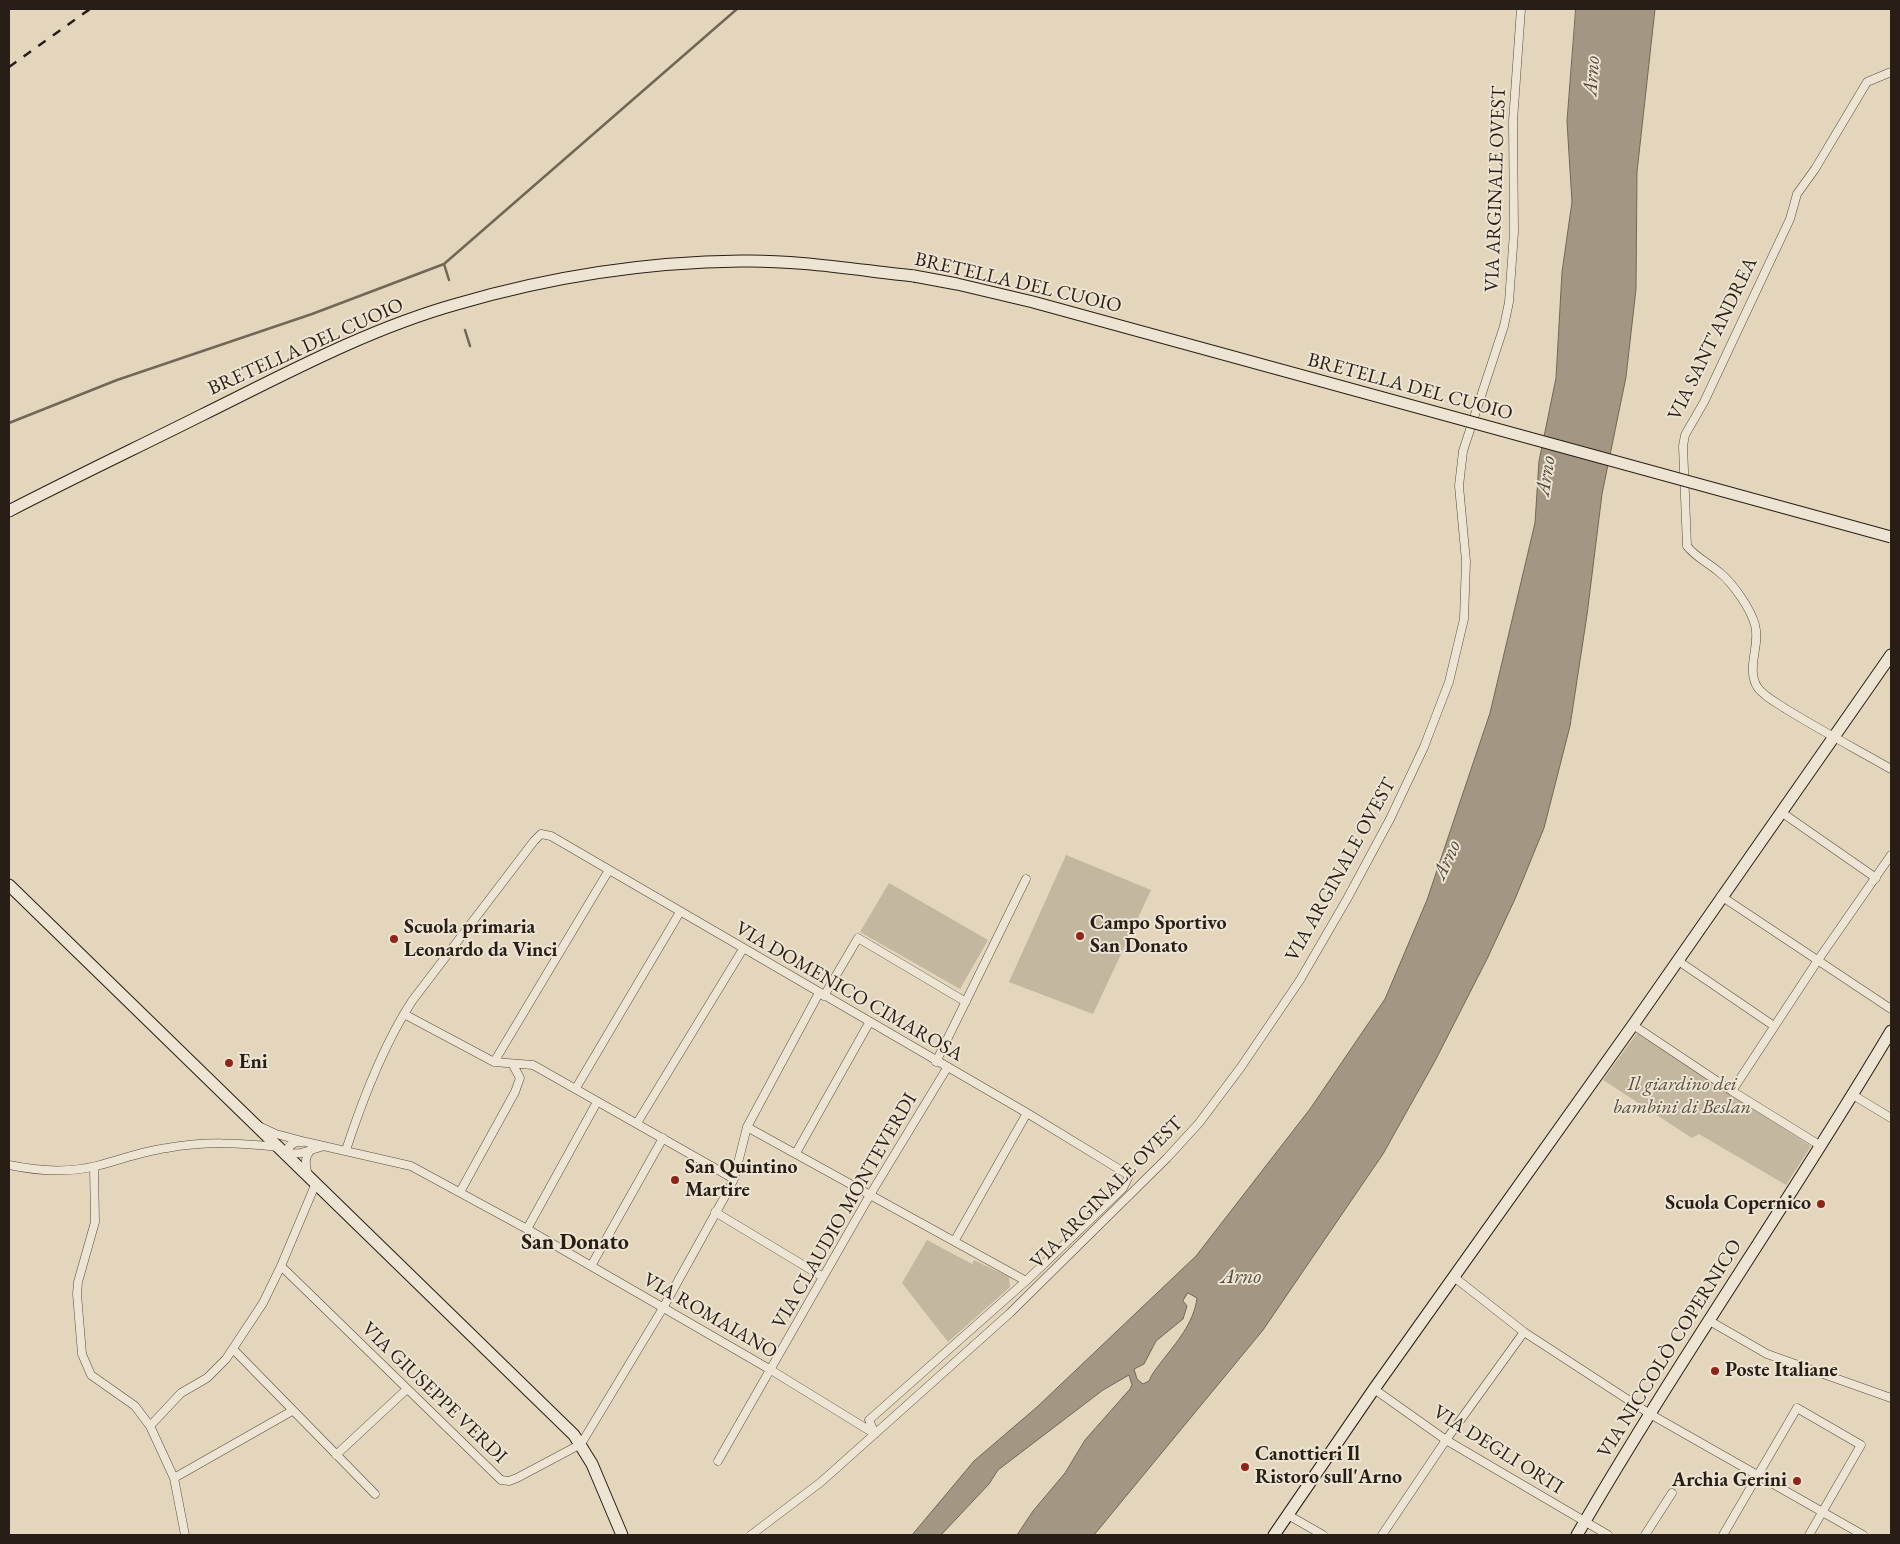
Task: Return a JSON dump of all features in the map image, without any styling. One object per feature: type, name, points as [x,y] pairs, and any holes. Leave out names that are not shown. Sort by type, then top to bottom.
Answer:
[{"type":"main road","name":"BRETELLA DEL CUOIO","points":[[9,511],[345,346],[403,322],[447,307],[532,284],[620,270],[742,261],[809,264],[914,276],[1033,302],[1891,537]]},
{"type":"main road","points":[[1274,1535],[1374,1389],[1633,1025],[1721,896],[1891,655]]},
{"type":"main road","points":[[9,885],[283,1150],[581,1444],[602,1485],[622,1535]]},
{"type":"main road","name":"VIA NICCOLÒ COPERNICO","points":[[1577,1535],[1708,1320],[1821,1146],[1891,1031]]},
{"type":"street","name":"VIA ARGINALE OVEST","points":[[750,1535],[821,1482],[1010,1313],[1167,1158],[1199,1123],[1270,1025],[1323,941],[1390,820],[1424,747],[1449,682],[1458,652],[1464,619],[1466,561],[1459,486],[1463,450],[1504,326],[1509,302],[1514,232],[1513,121],[1521,9]]},
{"type":"street","name":"VIA SANT'ANDREA","points":[[1891,72],[1868,82],[1815,169],[1797,194],[1790,218],[1704,402],[1684,434],[1683,446],[1687,546],[1691,552],[1720,572],[1736,590],[1755,624],[1756,638],[1753,666],[1758,688],[1767,697],[1800,718],[1891,769]]},
{"type":"street","points":[[1781,812],[1876,878]]},
{"type":"street","name":"VIA DOMENICO CIMAROSA","points":[[404,1014],[455,942],[534,841],[541,834],[551,836],[869,1023],[1123,1169],[1128,1178],[1123,1188],[1026,1281]]},
{"type":"street","points":[[1732,1091],[1818,960],[1891,855]]},
{"type":"street","points":[[494,1062],[609,870]]},
{"type":"street","points":[[936,1062],[1026,880]]},
{"type":"street","points":[[9,896],[29,903]]},
{"type":"street","points":[[1721,896],[1891,1009]]},
{"type":"street","points":[[576,1088],[680,912]]},
{"type":"street","points":[[581,1444],[663,1308],[716,1212],[734,1179],[747,1127],[822,995],[858,938],[966,1002]]},
{"type":"street","points":[[637,1123],[743,949]]},
{"type":"street","points":[[1677,960],[1774,1026]]},
{"type":"street","points":[[346,1150],[357,1117],[404,1014],[494,1062],[533,1065],[734,1179]]},
{"type":"street","points":[[794,1152],[869,1023]]},
{"type":"street","points":[[1633,1025],[1732,1091],[1821,1146]]},
{"type":"street","points":[[460,1192],[515,1092],[520,1078],[513,1064]]},
{"type":"street","name":"VIA CLAUDIO MONTEVERDI","points":[[718,1461],[870,1195],[947,1068]]},
{"type":"street","points":[[1853,1095],[1891,1118]]},
{"type":"street","points":[[527,1229],[597,1102]]},
{"type":"street","points":[[955,1240],[1027,1113]]},
{"type":"street","name":"VIA ROMAIANO","points":[[256,1124],[276,1134],[411,1166],[527,1229],[771,1370],[875,1434]]},
{"type":"street","points":[[747,1127],[955,1240],[1026,1281],[869,1420],[875,1434]]},
{"type":"street","points":[[591,1266],[662,1138]]},
{"type":"street","points":[[283,1150],[298,1141],[306,1142]]},
{"type":"street","points":[[9,1166],[32,1170],[58,1170],[94,1166],[165,1148],[196,1143],[226,1142],[301,1153],[312,1149],[331,1148]]},
{"type":"street","points":[[150,1426],[181,1393],[207,1378],[219,1368],[263,1303],[281,1266],[312,1180],[305,1162],[307,1155],[312,1149]]},
{"type":"street","points":[[94,1166],[95,1222],[78,1282],[77,1294],[82,1354],[91,1375],[135,1406],[150,1426],[174,1478],[185,1535]]},
{"type":"street","points":[[716,1212],[823,1277]]},
{"type":"street","name":"VIA GIUSEPPE VERDI","points":[[281,1266],[501,1480],[510,1481],[581,1444]]},
{"type":"street","points":[[1454,1277],[1524,1332],[1650,1414],[1863,1535]]},
{"type":"street","points":[[1708,1320],[1767,1354],[1891,1398]]},
{"type":"street","points":[[1382,1535],[1446,1440],[1524,1332]]},
{"type":"street","points":[[233,1349],[375,1494]]},
{"type":"street","points":[[336,1455],[407,1389]]},
{"type":"street","name":"VIA DEGLI ORTI","points":[[1374,1389],[1446,1440],[1608,1535]]},
{"type":"street","points":[[1723,1535],[1797,1408],[1861,1445],[1809,1535]]},
{"type":"street","points":[[174,1478],[292,1411]]},
{"type":"street","points":[[1645,1535],[1672,1493]]},
{"type":"street","points":[[1288,1515],[1323,1535]]},
{"type":"green space","name":"Campo Sportivo San Donato","points":[[1066,855],[1151,890],[1093,1014],[1009,982]]},
{"type":"green space","points":[[889,883],[988,940],[960,989],[860,932]]},
{"type":"green space","name":"Il giardino dei bambini di Beslan","points":[[1637,1033],[1811,1146],[1786,1185],[1699,1134],[1692,1138],[1603,1080]]},
{"type":"green space","points":[[927,1240],[972,1264],[974,1260],[1009,1277],[1010,1287],[948,1342],[902,1283]]},
{"type":"water","name":"Arno","points":[[1576,9],[1655,9],[1637,172],[1636,289],[1626,377],[1602,494],[1587,615],[1570,726],[1544,828],[1515,899],[1435,1061],[1383,1154],[1263,1330],[1094,1535],[1017,1535],[1033,1511],[1065,1473],[1085,1440],[1130,1389],[1132,1385],[1129,1375],[1103,1390],[998,1470],[989,1484],[941,1535],[912,1535],[974,1461],[1037,1407],[1196,1256],[1310,1109],[1385,999],[1427,900],[1490,713],[1535,523],[1539,461],[1556,378],[1562,272],[1572,202],[1567,122]],"holes":[[[1188,1293],[1197,1298],[1192,1316],[1184,1332],[1149,1381],[1143,1384],[1137,1379],[1134,1369],[1144,1364],[1156,1341],[1183,1319],[1187,1306],[1183,1301]]]},
{"type":"waterway","points":[[9,423],[117,380],[312,314],[444,264],[737,9]]},
{"type":"waterway","points":[[444,264],[449,280]]},
{"type":"waterway","points":[[465,330],[470,346]]},
{"type":"railway","points":[[9,67],[90,9]]},
{"type":"place","name":"Campo Sportivo San Donato","points":[[1080,936]]},
{"type":"place","name":"Scuola primaria Leonardo da Vinci","points":[[394,939]]},
{"type":"place","name":"Eni","points":[[229,1063]]},
{"type":"place","name":"San Quintino Martire","points":[[675,1180]]},
{"type":"place","name":"Scuola Copernico","points":[[1821,1204]]},
{"type":"place","name":"Poste Italiane","points":[[1715,1371]]},
{"type":"place","name":"Canottieri Il Ristoro sull'Arno","points":[[1245,1467]]},
{"type":"place","name":"Archia Gerini","points":[[1797,1481]]},
{"type":"district","name":"San Donato","points":[[575,1243]]}]
